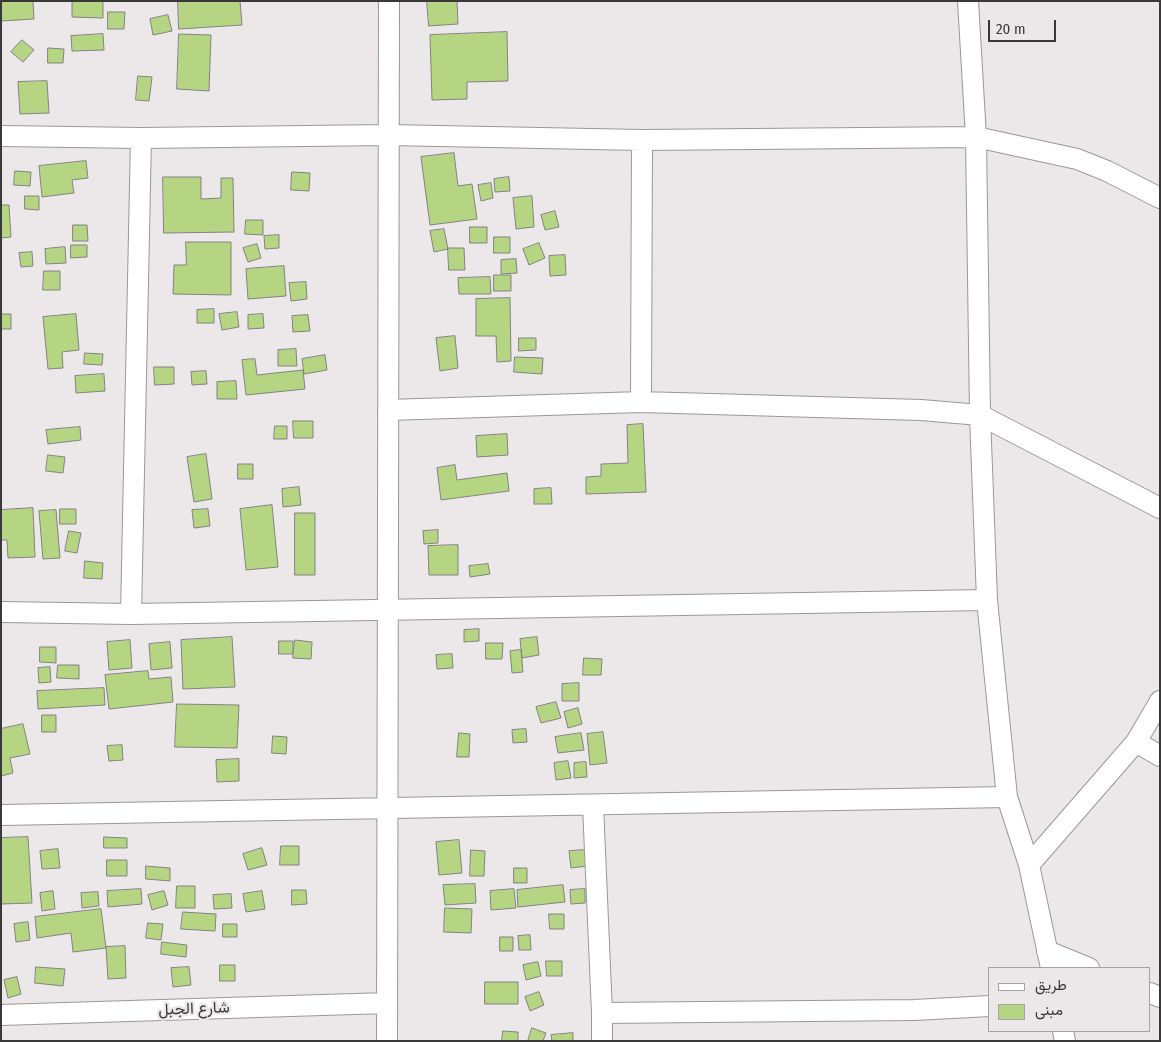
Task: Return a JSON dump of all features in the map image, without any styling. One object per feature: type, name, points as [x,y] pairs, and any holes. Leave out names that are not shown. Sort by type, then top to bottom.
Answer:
[{"type":"street","points":[[387,1041],[389,1]]},
{"type":"street","points":[[968,1],[976,137],[980,415],[987,600],[1007,796],[1029,865],[1049,960],[1084,967]]},
{"type":"street","points":[[1,136],[141,138],[388,135],[642,140],[976,137],[1077,159],[1107,171],[1160,198]]},
{"type":"street","points":[[131,614],[141,138]]},
{"type":"street","points":[[641,402],[642,140]]},
{"type":"street","points":[[388,410],[641,402],[921,410],[980,415],[1160,508]]},
{"type":"street","points":[[1,612],[131,614],[388,611],[987,600]]},
{"type":"street","points":[[1029,865],[1136,742],[1160,701]]},
{"type":"street","points":[[1136,742],[1160,756]]},
{"type":"street","points":[[1,814],[593,805],[1007,796]]},
{"type":"street","points":[[593,805],[602,1041]]},
{"type":"street","name":"شارع الجبل","points":[[1,1015],[387,1003]]},
{"type":"street","points":[[602,1014],[914,1010],[988,1006]]},
{"type":"building","points":[[1,1],[33,1],[34,19],[1,21]]},
{"type":"building","points":[[103,1],[103,18],[72,17],[72,2]]},
{"type":"building","points":[[178,1],[240,1],[242,25],[179,29]]},
{"type":"building","points":[[427,1],[457,1],[458,24],[429,26]]},
{"type":"building","points":[[108,12],[125,12],[124,29],[108,29]]},
{"type":"building","points":[[168,15],[172,31],[153,35],[150,19]]},
{"type":"building","points":[[507,32],[508,81],[467,82],[467,99],[432,100],[430,35]]},
{"type":"building","points":[[103,34],[104,50],[72,51],[71,36]]},
{"type":"building","points":[[179,34],[211,35],[209,91],[177,89]]},
{"type":"building","points":[[22,40],[34,50],[23,62],[11,52]]},
{"type":"building","points":[[48,48],[64,49],[63,63],[48,63]]},
{"type":"building","points":[[138,76],[152,77],[149,101],[136,100]]},
{"type":"building","points":[[47,81],[49,113],[20,114],[18,82]]},
{"type":"building","points":[[454,153],[458,186],[472,184],[477,219],[430,225],[421,157]]},
{"type":"building","points":[[86,161],[88,178],[72,180],[74,193],[42,197],[39,166]]},
{"type":"building","points":[[15,171],[31,172],[30,186],[14,185]]},
{"type":"building","points":[[292,172],[310,173],[309,191],[291,190]]},
{"type":"building","points":[[163,177],[201,177],[201,199],[221,198],[221,178],[233,178],[234,232],[164,233]]},
{"type":"building","points":[[509,177],[510,191],[495,192],[494,179]]},
{"type":"building","points":[[491,183],[493,198],[481,201],[478,185]]},
{"type":"building","points":[[25,196],[39,196],[39,210],[25,209]]},
{"type":"building","points":[[532,196],[534,227],[516,229],[513,198]]},
{"type":"building","points":[[1,205],[9,205],[11,237],[1,238]]},
{"type":"building","points":[[555,211],[559,227],[545,230],[541,215]]},
{"type":"building","points":[[246,220],[263,220],[263,235],[245,234]]},
{"type":"building","points":[[73,225],[87,225],[88,241],[73,241]]},
{"type":"building","points":[[470,227],[487,227],[487,243],[470,243]]},
{"type":"building","points":[[444,229],[448,249],[434,252],[430,231]]},
{"type":"building","points":[[279,235],[279,248],[265,249],[264,236]]},
{"type":"building","points":[[494,237],[510,237],[510,253],[494,253]]},
{"type":"building","points":[[186,242],[231,242],[231,295],[173,294],[174,265],[186,265]]},
{"type":"building","points":[[539,243],[545,258],[529,265],[523,249]]},
{"type":"building","points":[[257,244],[261,258],[248,262],[243,248]]},
{"type":"building","points":[[71,245],[87,245],[87,257],[71,258]]},
{"type":"building","points":[[65,247],[66,263],[46,264],[45,249]]},
{"type":"building","points":[[448,248],[464,248],[465,270],[449,270]]},
{"type":"building","points":[[32,252],[33,266],[21,267],[19,253]]},
{"type":"building","points":[[565,255],[566,275],[550,276],[549,256]]},
{"type":"building","points":[[516,259],[517,273],[501,274],[501,260]]},
{"type":"building","points":[[284,266],[286,296],[248,299],[246,269]]},
{"type":"building","points":[[44,271],[60,271],[60,290],[43,290]]},
{"type":"building","points":[[494,275],[511,275],[511,291],[494,291]]},
{"type":"building","points":[[490,277],[491,294],[459,294],[458,278]]},
{"type":"building","points":[[306,282],[307,299],[291,301],[289,283]]},
{"type":"building","points":[[510,298],[511,361],[497,362],[496,336],[476,336],[476,299]]},
{"type":"building","points":[[214,309],[214,323],[197,323],[197,310]]},
{"type":"building","points":[[237,312],[239,327],[222,330],[219,314]]},
{"type":"building","points":[[1,314],[11,314],[11,329],[1,329]]},
{"type":"building","points":[[76,314],[79,350],[62,352],[63,368],[48,369],[43,317]]},
{"type":"building","points":[[263,314],[264,328],[248,329],[248,315]]},
{"type":"building","points":[[308,315],[310,331],[293,332],[292,316]]},
{"type":"building","points":[[455,336],[458,368],[440,371],[436,338]]},
{"type":"building","points":[[519,338],[536,338],[536,350],[519,351]]},
{"type":"building","points":[[296,349],[297,366],[278,366],[278,350]]},
{"type":"building","points":[[85,353],[103,354],[102,365],[84,364]]},
{"type":"building","points":[[325,355],[327,370],[304,374],[302,359]]},
{"type":"building","points":[[515,357],[543,358],[542,374],[514,372]]},
{"type":"building","points":[[255,359],[257,375],[303,370],[305,389],[246,395],[242,360]]},
{"type":"building","points":[[154,367],[174,367],[174,384],[155,385]]},
{"type":"building","points":[[206,371],[207,384],[192,385],[191,372]]},
{"type":"building","points":[[104,374],[105,391],[76,393],[75,376]]},
{"type":"building","points":[[236,381],[237,399],[217,399],[217,382]]},
{"type":"building","points":[[293,421],[313,421],[313,438],[294,438]]},
{"type":"building","points":[[643,424],[646,492],[586,494],[586,477],[601,476],[601,464],[628,463],[627,425]]},
{"type":"building","points":[[275,426],[287,426],[287,439],[274,439]]},
{"type":"building","points":[[80,427],[81,440],[48,444],[46,430]]},
{"type":"building","points":[[507,434],[508,455],[477,457],[476,436]]},
{"type":"building","points":[[206,454],[212,499],[194,502],[187,457]]},
{"type":"building","points":[[48,455],[65,457],[63,473],[46,471]]},
{"type":"building","points":[[238,464],[253,464],[253,479],[238,479]]},
{"type":"building","points":[[455,465],[457,480],[507,473],[509,491],[441,500],[437,468]]},
{"type":"building","points":[[299,487],[301,505],[283,507],[282,489]]},
{"type":"building","points":[[551,488],[552,504],[534,504],[534,489]]},
{"type":"building","points":[[272,505],[278,567],[246,570],[240,509]]},
{"type":"building","points":[[33,508],[35,557],[8,558],[7,540],[1,540],[1,510]]},
{"type":"building","points":[[60,509],[76,509],[76,524],[60,524]]},
{"type":"building","points":[[208,509],[210,526],[194,528],[192,510]]},
{"type":"building","points":[[56,510],[60,558],[43,559],[39,511]]},
{"type":"building","points":[[295,513],[315,513],[315,575],[295,575]]},
{"type":"building","points":[[438,530],[438,543],[424,544],[423,531]]},
{"type":"building","points":[[69,531],[81,533],[77,553],[65,551]]},
{"type":"building","points":[[458,545],[458,575],[429,575],[428,546]]},
{"type":"building","points":[[85,561],[103,563],[102,579],[84,578]]},
{"type":"building","points":[[488,564],[490,574],[470,577],[469,566]]},
{"type":"building","points":[[479,629],[479,641],[464,642],[464,630]]},
{"type":"building","points":[[232,637],[235,687],[183,689],[181,640]]},
{"type":"building","points":[[537,637],[539,655],[522,658],[520,639]]},
{"type":"building","points":[[130,640],[132,668],[109,670],[107,642]]},
{"type":"building","points":[[295,640],[312,642],[311,659],[293,658]]},
{"type":"building","points":[[279,641],[293,641],[293,654],[279,654]]},
{"type":"building","points":[[170,642],[172,668],[151,670],[149,644]]},
{"type":"building","points":[[486,643],[503,643],[502,659],[486,659]]},
{"type":"building","points":[[40,647],[56,647],[56,663],[40,662]]},
{"type":"building","points":[[521,650],[523,672],[512,673],[510,651]]},
{"type":"building","points":[[452,654],[453,668],[437,669],[436,655]]},
{"type":"building","points":[[584,658],[602,659],[601,675],[583,675]]},
{"type":"building","points":[[58,665],[79,665],[79,679],[57,678]]},
{"type":"building","points":[[50,667],[51,682],[39,683],[38,668]]},
{"type":"building","points":[[148,671],[149,679],[171,677],[173,702],[109,709],[105,675]]},
{"type":"building","points":[[579,683],[579,701],[562,701],[562,684]]},
{"type":"building","points":[[104,688],[105,705],[38,709],[37,691]]},
{"type":"building","points":[[556,702],[561,718],[541,723],[536,707]]},
{"type":"building","points":[[177,704],[239,705],[237,748],[175,747]]},
{"type":"building","points":[[578,708],[582,724],[568,728],[564,712]]},
{"type":"building","points":[[42,715],[56,715],[56,732],[42,732]]},
{"type":"building","points":[[23,724],[30,754],[10,758],[13,773],[1,776],[1,729]]},
{"type":"building","points":[[526,729],[527,742],[513,743],[512,730]]},
{"type":"building","points":[[603,732],[607,763],[590,765],[587,734]]},
{"type":"building","points":[[459,733],[470,734],[469,757],[457,757]]},
{"type":"building","points":[[581,733],[584,750],[558,753],[555,737]]},
{"type":"building","points":[[273,736],[287,737],[286,754],[272,753]]},
{"type":"building","points":[[122,745],[123,760],[109,761],[107,746]]},
{"type":"building","points":[[239,759],[239,781],[217,782],[216,760]]},
{"type":"building","points":[[568,761],[571,778],[556,780],[554,763]]},
{"type":"building","points":[[586,762],[587,777],[574,778],[574,763]]},
{"type":"building","points":[[28,837],[32,903],[1,904],[1,838]]},
{"type":"building","points":[[104,837],[127,838],[127,848],[104,848]]},
{"type":"building","points":[[459,840],[462,873],[439,875],[436,842]]},
{"type":"building","points":[[281,846],[299,846],[299,865],[280,865]]},
{"type":"building","points":[[262,848],[267,865],[248,870],[243,854]]},
{"type":"building","points":[[58,849],[60,868],[42,869],[40,851]]},
{"type":"building","points":[[471,850],[485,851],[484,876],[470,876]]},
{"type":"building","points":[[586,850],[588,866],[571,868],[569,851]]},
{"type":"building","points":[[107,860],[127,860],[127,876],[107,876]]},
{"type":"building","points":[[146,866],[170,868],[170,881],[146,879]]},
{"type":"building","points":[[514,868],[527,868],[527,883],[514,883]]},
{"type":"building","points":[[475,884],[476,903],[445,905],[443,885]]},
{"type":"building","points":[[563,885],[565,902],[518,907],[517,890]]},
{"type":"building","points":[[177,886],[195,886],[195,908],[176,908]]},
{"type":"building","points":[[141,889],[142,904],[108,907],[107,891]]},
{"type":"building","points":[[514,889],[516,908],[491,910],[490,891]]},
{"type":"building","points":[[585,889],[585,903],[571,904],[570,890]]},
{"type":"building","points":[[292,890],[306,890],[307,904],[292,905]]},
{"type":"building","points":[[53,891],[55,909],[42,911],[40,893]]},
{"type":"building","points":[[164,891],[168,905],[152,910],[148,895]]},
{"type":"building","points":[[262,891],[265,909],[246,912],[243,894]]},
{"type":"building","points":[[98,892],[99,906],[82,908],[81,893]]},
{"type":"building","points":[[231,894],[232,908],[214,909],[213,895]]},
{"type":"building","points":[[445,908],[472,909],[471,933],[444,932]]},
{"type":"building","points":[[101,909],[106,948],[73,952],[71,933],[37,938],[35,917]]},
{"type":"building","points":[[183,912],[216,914],[215,931],[181,929]]},
{"type":"building","points":[[549,914],[564,914],[564,929],[550,929]]},
{"type":"building","points":[[28,922],[30,940],[16,942],[14,924]]},
{"type":"building","points":[[148,923],[163,924],[161,940],[146,938]]},
{"type":"building","points":[[223,924],[237,924],[237,937],[223,937]]},
{"type":"building","points":[[530,935],[531,950],[519,950],[518,936]]},
{"type":"building","points":[[500,937],[513,937],[513,951],[500,951]]},
{"type":"building","points":[[162,942],[187,945],[186,957],[161,954]]},
{"type":"building","points":[[125,946],[126,978],[108,979],[106,947]]},
{"type":"building","points":[[546,961],[562,961],[562,976],[547,976]]},
{"type":"building","points":[[538,962],[541,976],[526,980],[523,965]]},
{"type":"building","points":[[220,965],[235,965],[235,981],[220,981]]},
{"type":"building","points":[[36,967],[65,969],[63,986],[35,983]]},
{"type":"building","points":[[189,967],[191,985],[173,987],[171,968]]},
{"type":"building","points":[[17,977],[21,994],[8,998],[4,980]]},
{"type":"building","points":[[485,982],[518,982],[518,1004],[485,1004]]},
{"type":"building","points":[[539,992],[544,1005],[530,1011],[525,997]]},
{"type":"building","points":[[532,1028],[546,1033],[543,1041],[528,1041]]},
{"type":"building","points":[[503,1031],[518,1032],[518,1041],[502,1041]]},
{"type":"building","points":[[573,1033],[573,1041],[552,1041],[551,1035]]}]
